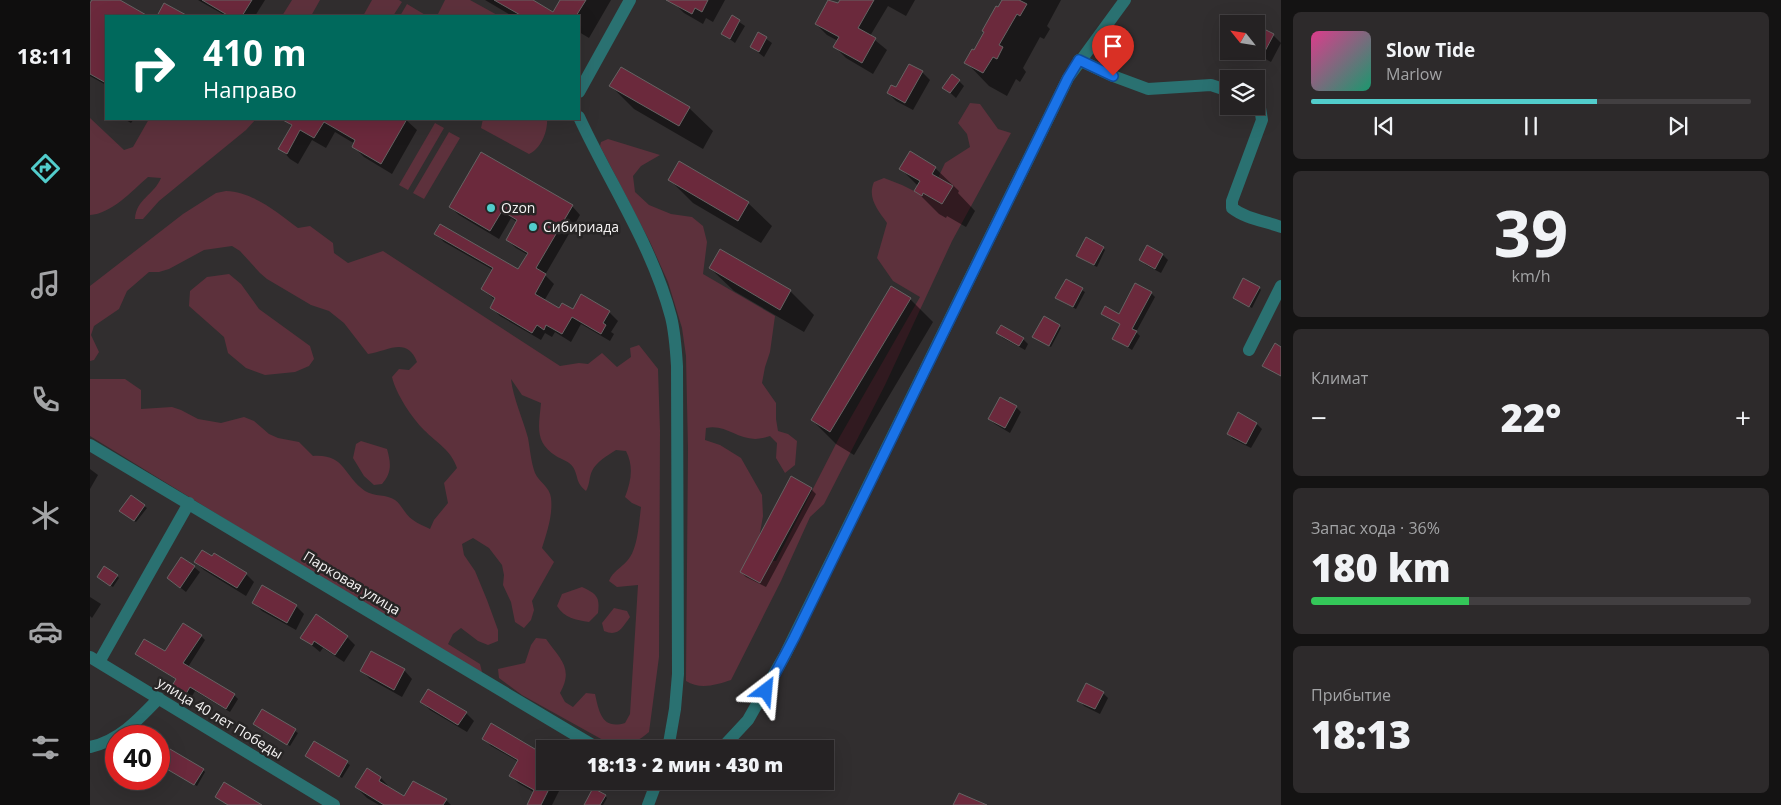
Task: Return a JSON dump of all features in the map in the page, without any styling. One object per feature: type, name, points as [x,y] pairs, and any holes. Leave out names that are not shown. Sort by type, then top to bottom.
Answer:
[{"type":"street","points":[[580,90],[630,0]]},
{"type":"street","points":[[729,740],[748,720],[785,655],[1055,100],[1079,60],[1125,0]]},
{"type":"street","points":[[1079,60],[1113,76],[1148,89],[1211,85],[1220,88]]},
{"type":"street","points":[[1261,115],[1262,120],[1232,201],[1232,208],[1251,218],[1281,227]]},
{"type":"street","points":[[580,119],[648,252],[660,281],[672,319],[677,366],[678,674],[670,740]]},
{"type":"street","points":[[1249,350],[1281,286]]},
{"type":"street","name":"Парковая улица","points":[[90,445],[584,740]]},
{"type":"street","points":[[95,659],[190,503]]},
{"type":"street","name":"улица 40 лет Победы","points":[[95,659],[334,805]]},
{"type":"street","points":[[90,747],[103,744],[122,732],[159,698]]},
{"type":"street","points":[[648,805],[654,790]]},
{"type":"shaded area","points":[[292,0],[320,0],[312,15],[283,15]]},
{"type":"shaded area","points":[[372,0],[399,0],[402,2],[394,15],[364,15]]},
{"type":"shaded area","points":[[445,0],[470,0],[497,15],[438,15]]},
{"type":"shaded area","points":[[407,4],[425,15],[401,15]]},
{"type":"shaded area","points":[[970,103],[980,104],[998,129],[1011,133],[952,241],[885,385],[824,504],[810,517],[781,581],[731,680],[708,686],[691,684],[686,681],[688,449],[686,356],[682,328],[668,282],[650,242],[600,146],[601,142],[608,139],[660,155],[641,166],[633,176],[635,192],[649,205],[671,214],[692,217],[703,226],[707,242],[703,274],[775,316],[770,352],[762,383],[776,403],[778,431],[788,434],[797,441],[795,465],[785,473],[776,458],[777,443],[770,436],[751,439],[714,427],[706,428],[705,440],[720,445],[741,458],[762,495],[763,516],[758,544],[766,560],[776,561],[839,438],[920,297],[893,281],[877,258],[887,223],[877,209],[873,199],[872,188],[874,182],[884,178],[922,195],[923,193],[942,204],[953,186],[938,178],[945,163],[970,147],[967,134],[958,123]]},
{"type":"shaded area","points":[[90,118],[124,150],[133,147],[148,120],[255,120],[246,130],[159,201],[143,219],[135,219],[136,212],[161,178],[148,177],[106,211],[90,215]]},
{"type":"shaded area","points":[[483,120],[547,120],[545,134],[540,144],[529,154],[481,128]]},
{"type":"shaded area","points":[[435,123],[444,128],[408,190],[399,185]]},
{"type":"shaded area","points":[[449,132],[460,138],[424,199],[413,193]]},
{"type":"shaded area","points":[[226,191],[246,195],[273,210],[298,228],[310,226],[333,243],[334,253],[348,263],[383,251],[560,366],[579,363],[588,364],[602,353],[617,367],[631,357],[630,348],[639,345],[658,369],[660,431],[659,657],[649,732],[638,740],[603,740],[522,695],[499,678],[498,669],[525,663],[531,645],[536,638],[546,639],[560,658],[565,670],[566,677],[560,693],[565,702],[573,707],[586,693],[595,694],[600,713],[606,722],[617,725],[625,723],[630,714],[638,585],[617,587],[609,581],[631,556],[639,528],[641,507],[625,497],[631,474],[626,451],[616,450],[596,465],[590,476],[586,491],[580,485],[572,465],[549,451],[544,445],[539,426],[541,403],[522,395],[511,379],[528,438],[535,473],[550,494],[550,517],[542,548],[554,562],[532,601],[534,610],[531,620],[524,628],[515,622],[511,602],[503,585],[502,565],[489,548],[473,538],[462,544],[464,555],[475,571],[487,600],[498,630],[498,641],[488,645],[478,641],[461,628],[453,634],[448,644],[480,664],[482,672],[469,669],[90,436],[90,379],[125,379],[141,390],[141,409],[172,407],[198,419],[221,423],[244,417],[254,421],[269,434],[278,438],[299,442],[313,456],[324,456],[338,462],[365,491],[395,500],[410,518],[430,529],[434,520],[448,503],[444,483],[457,468],[447,451],[414,419],[401,398],[392,377],[399,369],[409,370],[417,362],[413,354],[408,349],[396,347],[368,354],[344,323],[329,311],[311,305],[267,279],[240,251],[232,246],[204,250],[169,269],[149,272],[127,291],[119,309],[94,326],[91,335],[99,352],[94,360],[90,361],[90,286],[183,214],[216,193]]},
{"type":"shaded area","points":[[229,274],[241,284],[259,309],[310,346],[314,359],[309,366],[295,372],[265,375],[246,368],[228,353],[224,337],[189,306],[190,291],[207,277]]},
{"type":"shaded area","points":[[361,441],[387,449],[390,468],[388,476],[382,484],[374,485],[364,476],[353,458],[356,444]]},
{"type":"shaded area","points":[[582,587],[594,594],[598,600],[598,613],[589,622],[567,616],[557,606],[562,594]]},
{"type":"shaded area","points":[[614,608],[627,611],[630,617],[619,630],[609,633],[604,631],[602,623]]},
{"type":"building","points":[[92,0],[120,0],[146,15],[105,15],[105,82],[90,74],[90,3]]},
{"type":"building","points":[[202,0],[252,0],[243,15],[227,15]]},
{"type":"building","points":[[494,0],[533,0],[553,12],[560,0],[586,0],[577,15],[520,15]]},
{"type":"building","points":[[666,0],[708,0],[702,12],[695,8],[692,14]]},
{"type":"building","points":[[828,0],[838,3],[840,0],[874,0],[858,28],[876,38],[862,63],[833,47],[839,37],[815,24]]},
{"type":"building","points":[[1002,0],[1019,0],[1027,4],[1020,16],[1017,14],[999,45],[1003,47],[997,59],[993,57],[983,73],[964,63],[972,49],[974,50],[996,6],[998,7]]},
{"type":"building","points":[[164,3],[186,15],[158,15]]},
{"type":"building","points":[[732,15],[740,20],[730,39],[721,34]]},
{"type":"building","points":[[1265,30],[1274,34],[1265,51]]},
{"type":"building","points":[[758,32],[767,37],[759,52],[750,47]]},
{"type":"building","points":[[909,64],[923,71],[905,103],[887,93],[891,85],[896,87]]},
{"type":"building","points":[[621,67],[690,107],[679,126],[609,86]]},
{"type":"building","points":[[952,74],[960,80],[950,93],[942,88]]},
{"type":"building","points":[[283,120],[406,120],[381,164],[352,147],[355,140],[324,122],[314,138],[300,130],[287,154],[278,149],[292,125]]},
{"type":"building","points":[[910,151],[936,167],[932,174],[953,186],[942,204],[923,193],[922,196],[914,191],[920,181],[899,169]]},
{"type":"building","points":[[481,152],[573,205],[536,268],[546,274],[535,294],[559,308],[562,303],[573,309],[581,294],[610,311],[603,323],[606,325],[601,334],[572,317],[562,334],[546,325],[544,330],[537,325],[532,333],[490,308],[495,298],[481,289],[493,268],[434,234],[440,224],[518,269],[528,253],[506,240],[517,220],[502,211],[490,231],[449,207]]},
{"type":"building","points":[[679,161],[749,202],[738,221],[668,180]]},
{"type":"building","points":[[1086,237],[1104,247],[1094,265],[1076,256]]},
{"type":"building","points":[[1147,245],[1163,254],[1155,269],[1139,260]]},
{"type":"building","points":[[720,249],[791,290],[780,310],[709,268]]},
{"type":"building","points":[[1243,278],[1260,287],[1249,307],[1233,298]]},
{"type":"building","points":[[1066,279],[1083,288],[1073,307],[1055,298]]},
{"type":"building","points":[[1135,283],[1152,292],[1132,329],[1137,331],[1128,347],[1112,339],[1120,324],[1101,314],[1105,306],[1119,314]]},
{"type":"building","points":[[891,286],[911,298],[830,432],[811,420]]},
{"type":"building","points":[[1044,316],[1060,325],[1049,346],[1032,337]]},
{"type":"building","points":[[1001,325],[1024,338],[1019,346],[996,333]]},
{"type":"building","points":[[1275,343],[1281,347],[1281,376],[1262,366]]},
{"type":"building","points":[[1000,397],[1017,406],[1005,428],[988,419]]},
{"type":"building","points":[[1238,412],[1257,423],[1246,444],[1227,434]]},
{"type":"building","points":[[791,476],[812,488],[760,583],[740,572]]},
{"type":"building","points":[[131,495],[145,505],[134,521],[119,511]]},
{"type":"building","points":[[202,550],[212,556],[214,553],[247,573],[237,588],[194,562]]},
{"type":"building","points":[[181,557],[195,566],[180,588],[167,578]]},
{"type":"building","points":[[104,566],[118,575],[110,586],[97,577]]},
{"type":"building","points":[[262,585],[297,605],[287,623],[252,603]]},
{"type":"building","points":[[316,614],[348,636],[335,655],[314,641],[312,645],[300,638]]},
{"type":"building","points":[[183,623],[202,635],[183,663],[235,694],[226,709],[190,687],[183,699],[169,691],[176,679],[135,654],[144,639],[165,651]]},
{"type":"building","points":[[371,651],[405,669],[394,690],[360,671]]},
{"type":"building","points":[[1086,683],[1104,692],[1095,709],[1077,701]]},
{"type":"building","points":[[428,689],[467,712],[458,725],[420,702]]},
{"type":"building","points":[[262,709],[296,729],[287,745],[253,724]]},
{"type":"building","points":[[491,723],[536,750],[536,790],[548,790],[541,805],[527,805],[534,790],[509,776],[518,760],[482,739]]},
{"type":"building","points":[[314,741],[348,761],[339,777],[305,756]]},
{"type":"building","points":[[170,749],[204,769],[194,785],[170,771]]},
{"type":"building","points":[[367,768],[381,777],[379,781],[404,796],[413,781],[447,799],[443,805],[384,805],[355,787]]},
{"type":"building","points":[[224,782],[262,805],[228,805],[215,797]]},
{"type":"building","points":[[592,790],[597,790],[606,795],[600,805],[584,805]]},
{"type":"building","points":[[959,793],[987,805],[953,805]]},
{"type":"place","name":"Ozon","points":[[491,208]]},
{"type":"place","name":"Сибириада","points":[[533,227]]},
{"type":"route","points":[[766,691],[794,638],[1055,100],[1079,60],[1113,76]]}]
